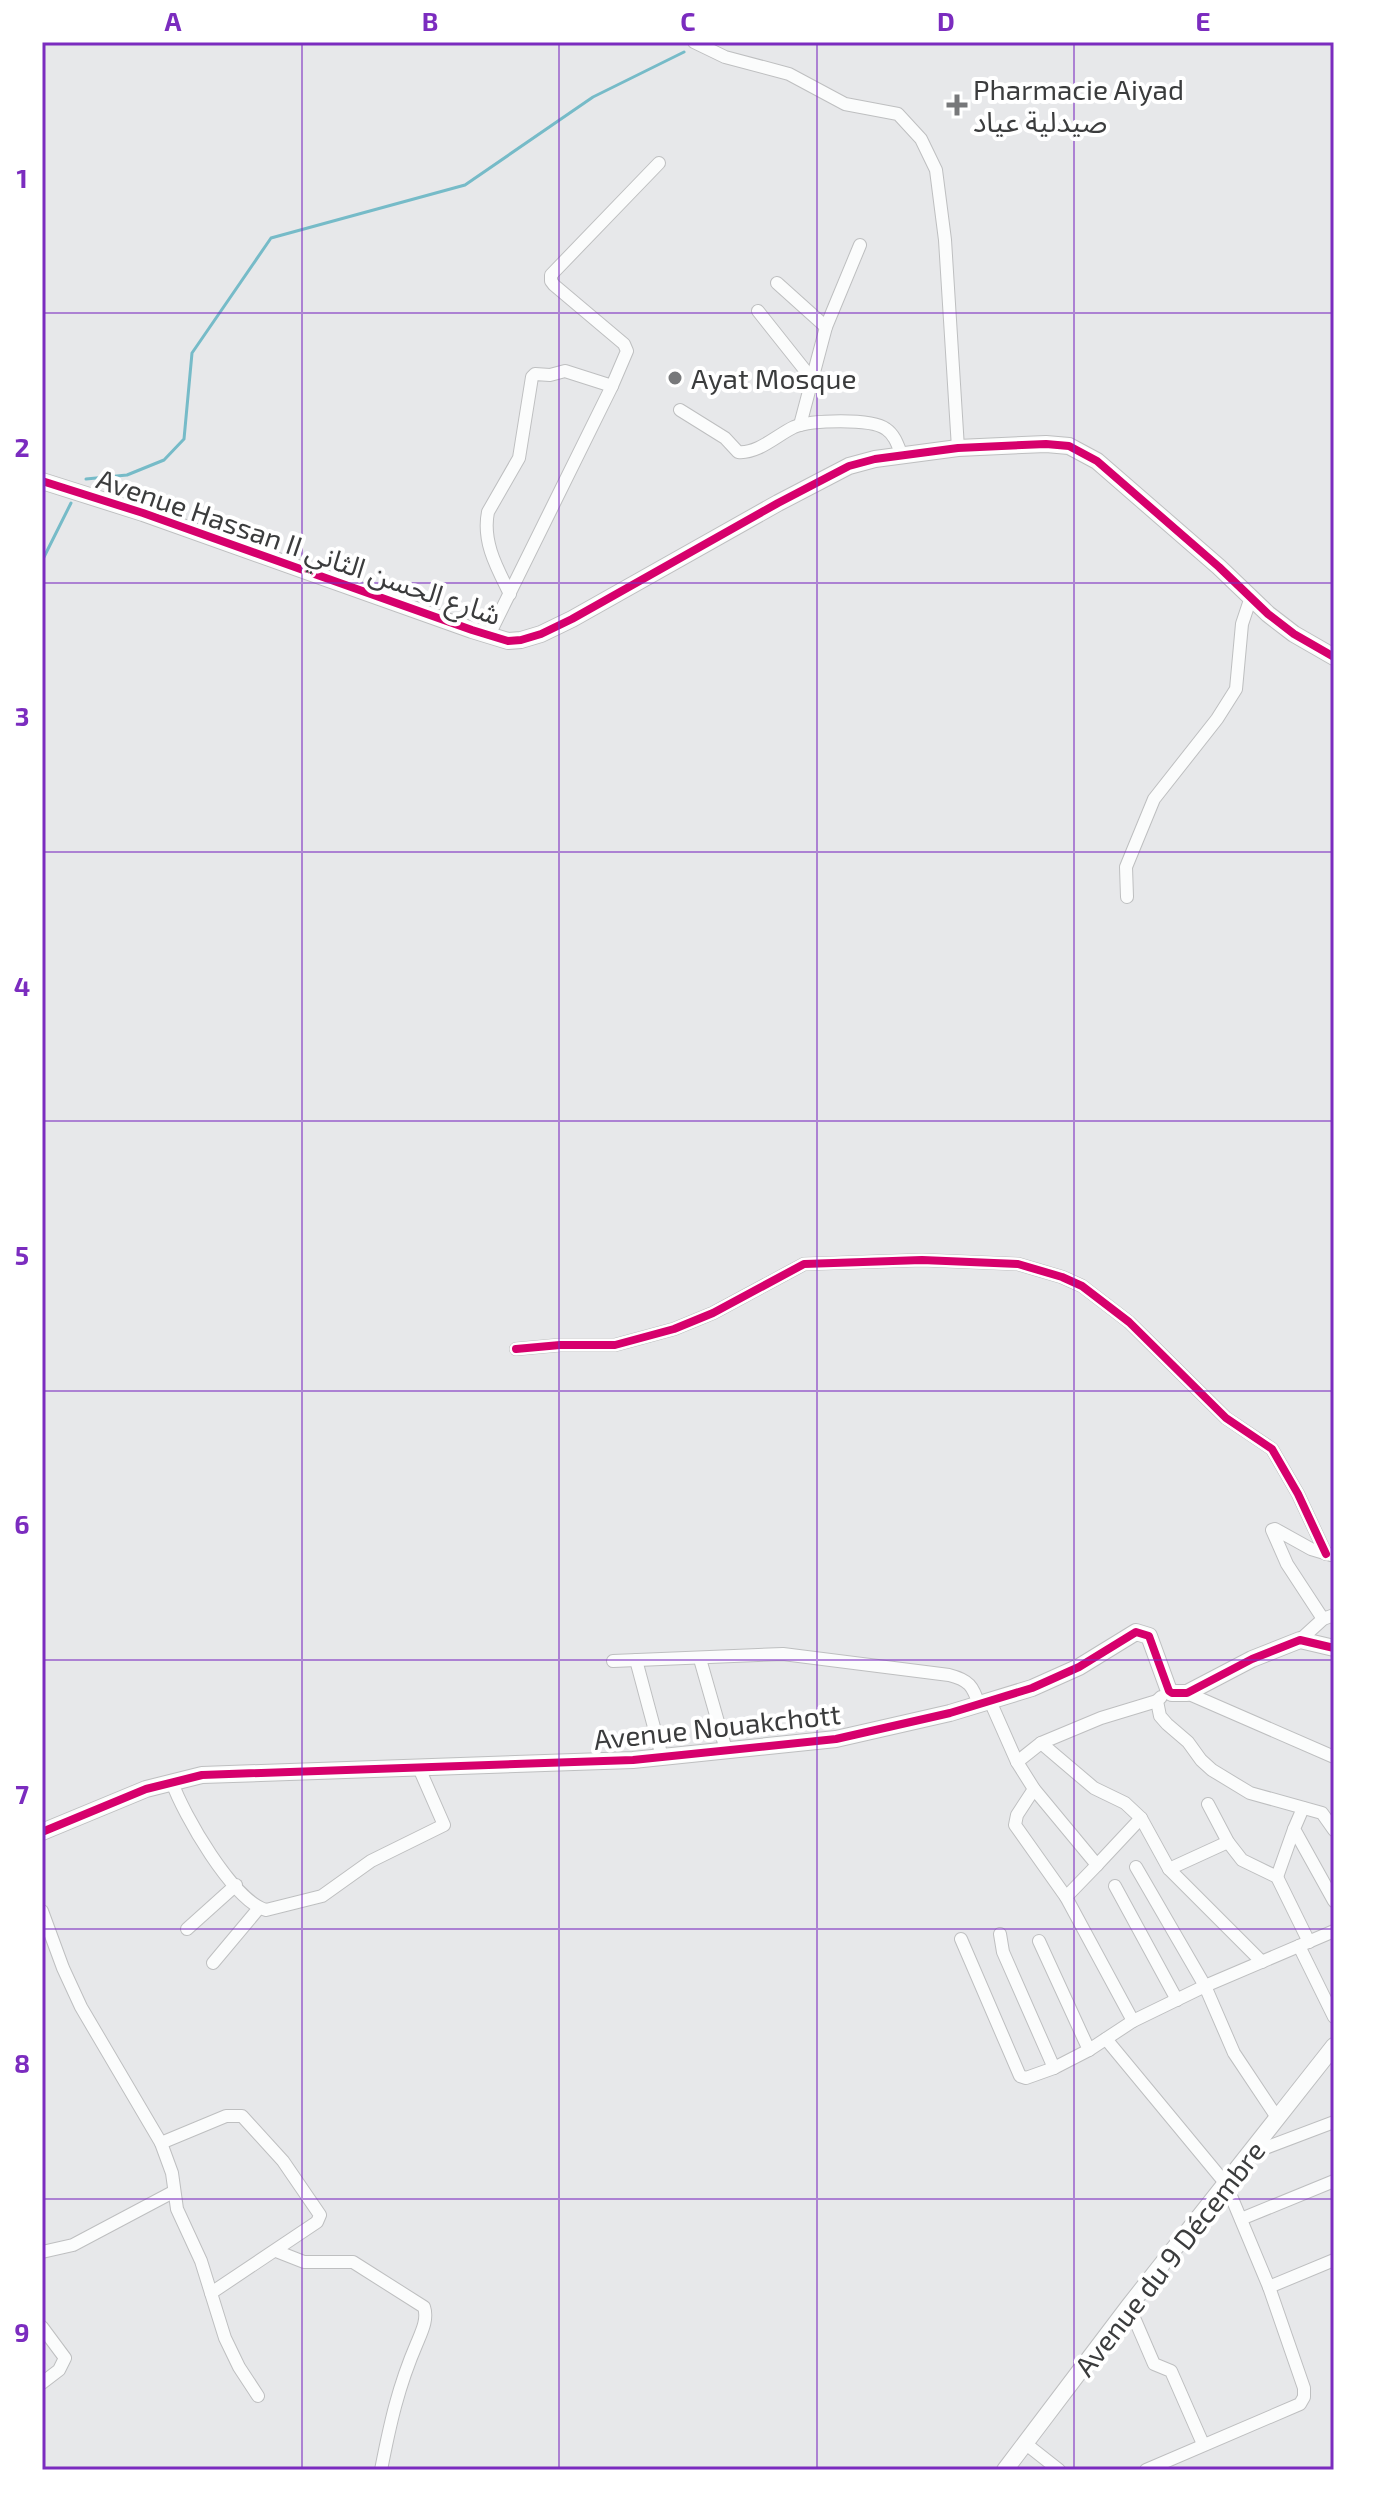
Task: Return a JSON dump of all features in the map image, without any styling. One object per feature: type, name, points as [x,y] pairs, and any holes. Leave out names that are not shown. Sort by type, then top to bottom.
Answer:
[{"type":"street","points":[[694,42],[725,57],[789,74],[845,104],[898,114],[921,139],[936,170],[944,228],[958,448]]},
{"type":"street","points":[[489,635],[612,386],[626,347],[554,285],[550,278],[659,163]]},
{"type":"street","points":[[800,425],[826,327],[860,245]]},
{"type":"street","points":[[777,283],[826,327]]},
{"type":"street","points":[[758,311],[812,379]]},
{"type":"street","points":[[510,594],[493,559],[486,522],[488,512],[519,458],[532,377],[535,374],[550,375],[565,371],[612,386]]},
{"type":"street","points":[[680,410],[725,438],[738,452],[754,450],[800,425],[828,422],[880,426],[894,438],[902,456]]},
{"type":"street","name":"Avenue Hassan II شارع الحسن الثاني","points":[[42,481],[143,513],[508,641],[541,634],[572,619],[831,473],[875,459],[958,448],[1046,444],[1069,446],[1114,475],[1294,634],[1334,657]]},
{"type":"street","points":[[1127,897],[1126,867],[1154,799],[1217,719],[1236,689],[1242,624],[1251,597]]},
{"type":"street","points":[[516,1349],[615,1345],[674,1329],[713,1313],[804,1264],[911,1260],[1018,1264],[1082,1286],[1143,1335],[1226,1418],[1272,1449],[1330,1555]]},
{"type":"street","points":[[1187,1693],[1252,1659],[1300,1640],[1329,1617],[1287,1564],[1272,1530],[1330,1555]]},
{"type":"street","name":"Avenue Nouakchott","points":[[42,1832],[109,1803],[172,1782],[224,1772],[419,1768],[662,1757],[836,1739],[984,1703],[1058,1678],[1136,1632],[1149,1636],[1163,1696]]},
{"type":"street","points":[[1300,1640],[1334,1648]]},
{"type":"street","points":[[613,1661],[783,1654],[963,1678],[973,1685],[1034,1789],[1097,1865]]},
{"type":"street","points":[[700,1659],[726,1750]]},
{"type":"street","points":[[636,1660],[662,1757]]},
{"type":"street","points":[[1017,1762],[1041,1743],[1172,1693],[1187,1693],[1334,1757]]},
{"type":"street","points":[[1163,1696],[1160,1716],[1212,1770],[1250,1793],[1322,1813],[1334,1830]]},
{"type":"street","points":[[1041,1743],[1094,1788],[1125,1803],[1141,1818],[1169,1869],[1262,1962]]},
{"type":"street","points":[[172,1782],[193,1831],[236,1885],[259,1908],[266,1910],[315,1899],[371,1861],[444,1825],[419,1768]]},
{"type":"street","points":[[1034,1789],[1015,1819],[1015,1825],[1066,1897],[1133,2021]]},
{"type":"street","points":[[1208,1804],[1228,1842],[1247,1864],[1277,1877]]},
{"type":"street","points":[[1303,1808],[1277,1877],[1320,1990],[1334,2017]]},
{"type":"street","points":[[1066,1897],[1141,1818]]},
{"type":"street","points":[[1294,1829],[1334,1901]]},
{"type":"street","points":[[1169,1869],[1228,1842]]},
{"type":"street","points":[[1136,1867],[1205,1986],[1234,2053],[1278,2119]]},
{"type":"street","points":[[187,1929],[236,1885]]},
{"type":"street","points":[[1115,1886],[1177,2000]]},
{"type":"street","points":[[213,1963],[259,1908]]},
{"type":"street","points":[[42,1911],[81,2007],[161,2143],[172,2173],[177,2209],[201,2261],[225,2338],[258,2396]]},
{"type":"street","points":[[961,1939],[1020,2076],[1026,2078],[1054,2068],[1089,2050],[1133,2021],[1205,1986],[1334,1931]]},
{"type":"street","points":[[1000,1934],[1003,1952],[1054,2068]]},
{"type":"street","points":[[1039,1941],[1089,2050]]},
{"type":"street","points":[[1320,1990],[1334,1984]]},
{"type":"street","points":[[1106,2039],[1226,2184],[1269,2287],[1304,2388],[1300,2404],[1146,2470]]},
{"type":"street","name":"Avenue du 9 Décembre","points":[[1005,2470],[1129,2306],[1334,2046]]},
{"type":"street","points":[[161,2143],[238,2114],[248,2120],[291,2171],[320,2215],[317,2222],[211,2293]]},
{"type":"street","points":[[1252,2153],[1334,2122]]},
{"type":"street","points":[[1241,2219],[1334,2181]]},
{"type":"street","points":[[42,2252],[58,2251],[73,2245],[173,2192]]},
{"type":"street","points":[[276,2251],[304,2262],[353,2262],[424,2307],[423,2330],[396,2397],[381,2470]]},
{"type":"street","points":[[1269,2287],[1334,2260]]},
{"type":"street","points":[[1129,2306],[1154,2364],[1171,2371],[1203,2444]]},
{"type":"street","points":[[42,2327],[65,2358],[59,2370],[42,2383]]},
{"type":"street","points":[[1026,2444],[1059,2470]]},
{"type":"waterway","points":[[86,479],[127,475],[164,460],[184,439],[192,353],[271,238],[465,185],[593,97],[684,52]]},
{"type":"waterway","points":[[42,561],[71,503]]},
{"type":"cycle path","points":[[42,481],[143,513],[508,641],[541,634],[572,619],[849,466],[875,459],[958,448],[1046,444],[1069,446],[1097,461],[1268,614],[1294,634],[1334,657]]},
{"type":"cycle path","points":[[516,1349],[615,1345],[674,1329],[713,1313],[804,1264],[922,1260],[1018,1264],[1082,1286],[1129,1322],[1226,1418],[1272,1449],[1298,1494],[1326,1554]]},
{"type":"cycle path","points":[[42,1832],[146,1789],[202,1775],[633,1760],[836,1739],[950,1713],[1032,1688],[1079,1667],[1136,1632],[1149,1636],[1172,1693],[1187,1693],[1252,1659],[1300,1640],[1334,1648]]},
{"type":"place","name":"Pharmacie Aiyad صيدلية عياد","points":[[957,105]]},
{"type":"place","name":"Ayat Mosque","points":[[675,378]]}]
